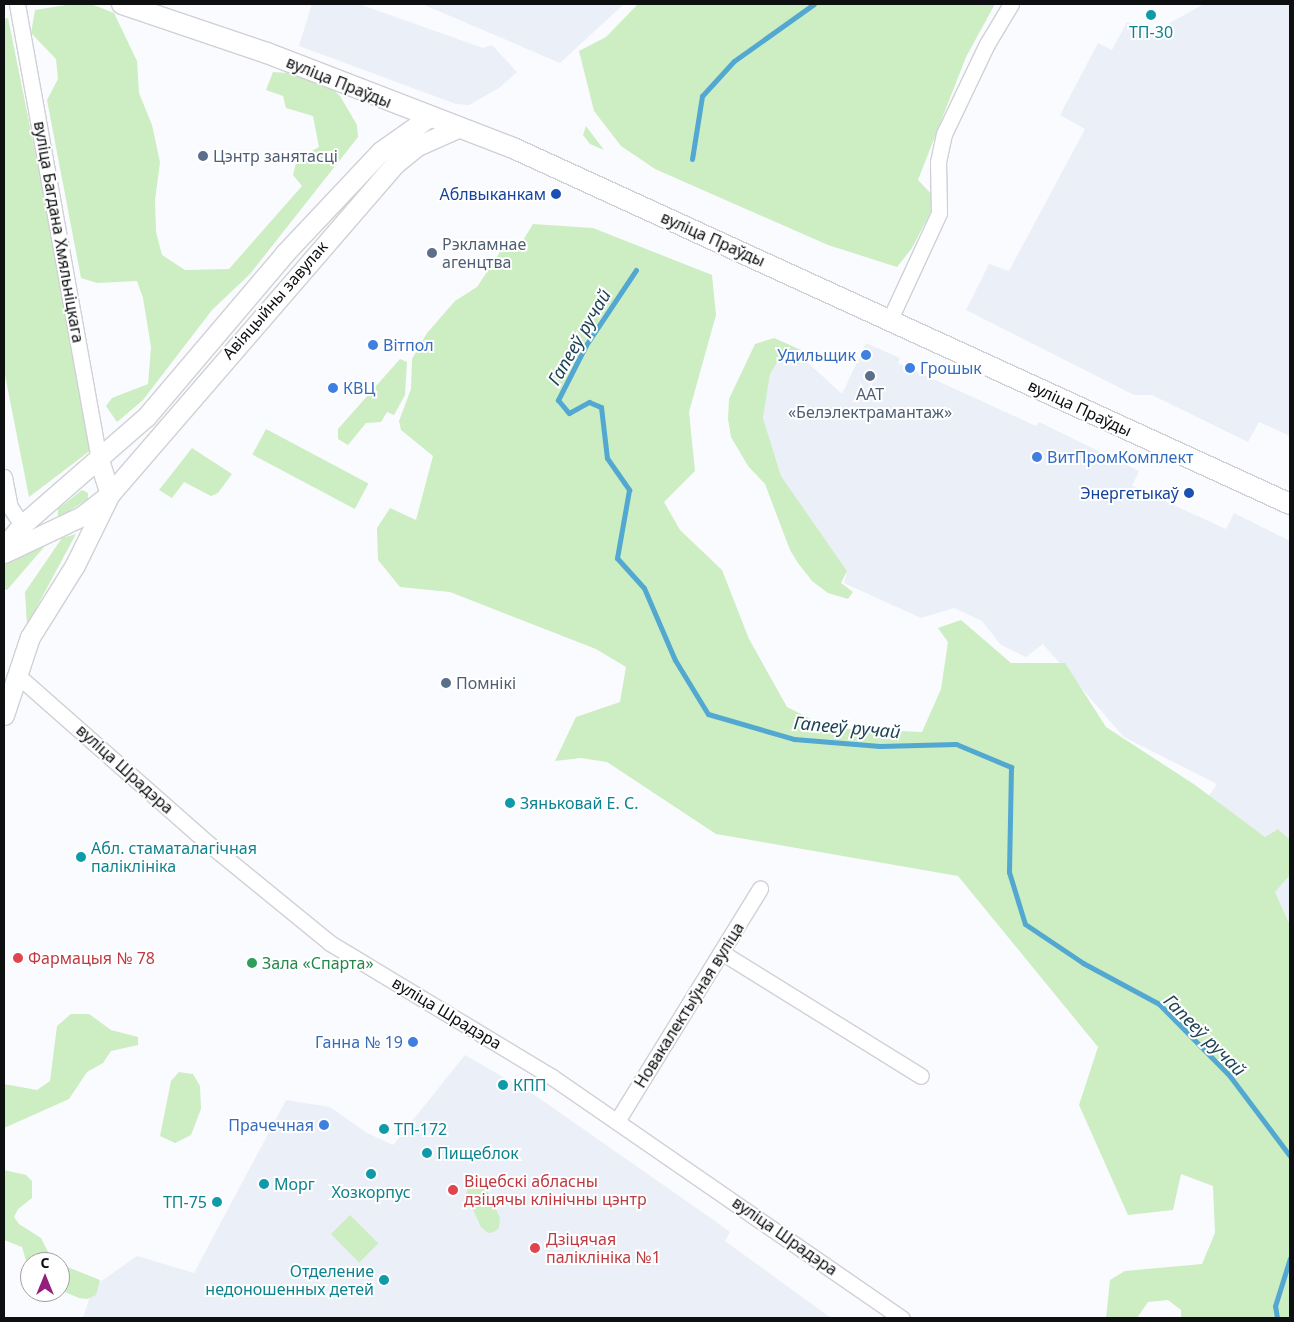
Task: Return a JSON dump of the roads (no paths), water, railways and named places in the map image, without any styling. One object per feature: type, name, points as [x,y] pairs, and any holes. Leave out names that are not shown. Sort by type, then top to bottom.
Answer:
[{"type":"main road","name":"вуліца Праўды","points":[[122,4],[267,53],[428,117],[511,147],[890,319],[1290,504]]},
{"type":"street","name":"вуліца Багдана Хмяльніцкага","points":[[17,4],[99,460],[110,494]]},
{"type":"street","points":[[890,319],[939,213],[938,162],[944,134],[987,44],[1011,4]]},
{"type":"street","name":"Авіяцыйны завулак","points":[[99,460],[146,417],[284,254],[381,151],[428,117]]},
{"type":"street","name":"Авіяцыйны завулак","points":[[110,494],[396,163],[417,146],[458,128]]},
{"type":"street","points":[[4,546],[22,525],[99,460]]},
{"type":"street","points":[[4,477],[10,507],[22,525]]},
{"type":"street","points":[[4,552],[82,516],[110,494]]},
{"type":"street","points":[[4,715],[30,637],[75,565],[110,494]]},
{"type":"street","name":"вуліца Шрадэра","points":[[17,676],[310,928],[552,1077],[902,1318]]},
{"type":"street","name":"Новакалектыўная вуліца","points":[[617,1121],[760,889]]},
{"type":"street","points":[[721,952],[921,1076]]},
{"type":"waterway","name":"Гапееў ручай","points":[[692,159],[702,96],[734,61],[814,4]]},
{"type":"waterway","name":"Гапееў ручай","points":[[636,270],[586,345],[558,400],[569,413],[589,402],[601,407],[607,458],[629,490],[617,558],[644,588],[675,660],[708,714],[794,739],[880,746],[956,744],[1011,767],[1009,872],[1025,924],[1083,963],[1159,1004],[1229,1075],[1290,1156]]},
{"type":"waterway","name":"Гапееў ручай","points":[[1277,1318],[1275,1306],[1290,1258]]},
{"type":"place","name":"ТП-30","points":[[1151,15]]},
{"type":"place","name":"Цэнтр занятасці","points":[[203,156]]},
{"type":"place","name":"Аблвыканкам","points":[[556,194]]},
{"type":"place","name":"Рэкламнае агенцтва","points":[[432,253]]},
{"type":"place","name":"Вітпол","points":[[373,345]]},
{"type":"place","name":"Удильщик","points":[[866,355]]},
{"type":"place","name":"Грошык","points":[[910,368]]},
{"type":"place","name":"ААТ «Белэлектрамантаж»","points":[[870,376]]},
{"type":"place","name":"КВЦ","points":[[333,388]]},
{"type":"place","name":"ВитПромКомплект","points":[[1037,457]]},
{"type":"place","name":"Энергетыкаў","points":[[1189,493]]},
{"type":"place","name":"Помнікі","points":[[446,683]]},
{"type":"place","name":"Зяньковай Е. С.","points":[[510,803]]},
{"type":"place","name":"Абл. стаматалагічная паліклініка","points":[[81,857]]},
{"type":"place","name":"Фармацыя № 78","points":[[18,958]]},
{"type":"place","name":"Зала «Спарта»","points":[[252,963]]},
{"type":"place","name":"Ганна № 19","points":[[413,1042]]},
{"type":"place","name":"КПП","points":[[503,1085]]},
{"type":"place","name":"Прачечная","points":[[324,1125]]},
{"type":"place","name":"ТП-172","points":[[384,1129]]},
{"type":"place","name":"Пищеблок","points":[[427,1153]]},
{"type":"place","name":"Хозкорпус","points":[[371,1174]]},
{"type":"place","name":"Морг","points":[[264,1184]]},
{"type":"place","name":"Віцебскі абласны дзіцячы клінічны цэнтр","points":[[453,1190]]},
{"type":"place","name":"ТП-75","points":[[217,1202]]},
{"type":"place","name":"Дзіцячая паліклініка №1","points":[[535,1248]]},
{"type":"place","name":"Отделение недоношенных детей","points":[[384,1280]]}]
